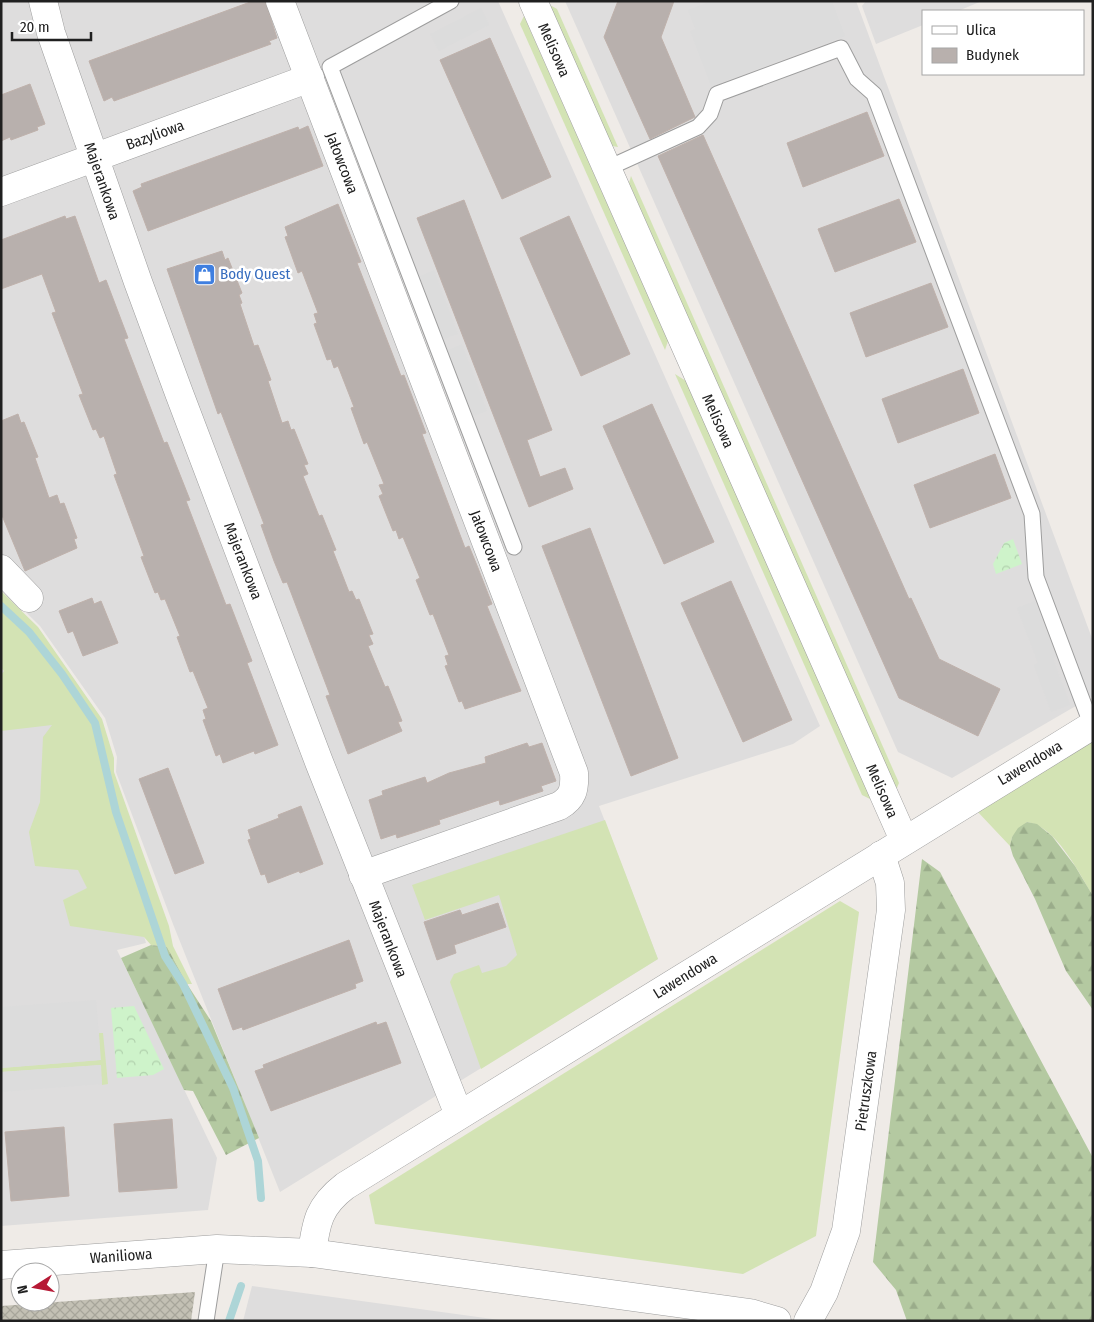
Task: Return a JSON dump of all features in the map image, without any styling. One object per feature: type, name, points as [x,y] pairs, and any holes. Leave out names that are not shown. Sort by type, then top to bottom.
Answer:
[{"type":"street","name":"Majerankowa","points":[[43,1],[52,33],[144,301],[363,875],[459,1115]]},
{"type":"street","name":"Jałowcowa","points":[[280,1],[574,773],[573,794],[568,801],[559,806],[363,875]]},
{"type":"street","name":"Melisowa","points":[[532,1],[904,840]]},
{"type":"street","name":"Bazyliowa","points":[[1,192],[310,78]]},
{"type":"street","points":[[1,570],[29,598]]},
{"type":"street","name":"Lawendowa","points":[[312,1253],[320,1213],[330,1198],[353,1180],[1093,723]]},
{"type":"street","name":"Pietruszkowa","points":[[808,1321],[824,1292],[847,1222],[891,910],[890,883],[880,855]]},
{"type":"street","name":"Waniliowa","points":[[1,1265],[229,1249],[312,1253],[750,1313],[777,1321]]},
{"type":"lane","points":[[451,1],[330,67],[514,547]]},
{"type":"lane","points":[[606,169],[698,127],[710,114],[717,94],[841,48],[857,79],[874,94],[1029,505],[1032,514],[1036,578],[1087,713],[1093,723]]},
{"type":"lane","points":[[206,1321],[229,1249]]},
{"type":"shaded area","points":[[1,1],[498,1],[820,726],[793,744],[599,806],[658,959],[280,1192],[173,924],[116,772],[117,757],[105,718],[40,626],[1,588]]},
{"type":"shaded area","points":[[565,1],[856,1],[1093,641],[1093,696],[952,778],[898,752]]},
{"type":"shaded area","points":[[712,1],[832,1],[845,36],[711,86],[690,31],[695,29],[688,10]]},
{"type":"shaded area","points":[[866,1],[982,1],[960,10],[922,10],[922,25],[876,44],[862,6]]},
{"type":"shaded area","points":[[481,8],[489,25],[439,51],[430,34]]},
{"type":"shaded area","points":[[434,270],[458,334],[444,339],[420,276]]},
{"type":"shaded area","points":[[462,344],[487,411],[474,416],[448,350]]},
{"type":"shaded area","points":[[1035,601],[1056,657],[1053,658],[1070,705],[1051,712],[1034,665],[1038,663],[1017,608]]},
{"type":"shaded area","points":[[1,668],[52,725],[83,722],[146,943],[117,950],[217,1158],[208,1210],[1,1226]]},
{"type":"shaded area","points":[[96,1000],[101,1060],[1,1068],[1,1007]]},
{"type":"shaded area","points":[[101,1065],[102,1084],[1,1092],[1,1072]]},
{"type":"shaded area","points":[[252,1286],[507,1321],[243,1321]]},
{"type":"shaded area","points":[[195,1292],[191,1321],[1,1321],[1,1306],[10,1305],[10,1312],[60,1312],[60,1302]]},
{"type":"green space","points":[[550,5],[557,9],[618,147],[612,146]]},
{"type":"green space","points":[[524,16],[668,341],[665,350],[520,24]]},
{"type":"green space","points":[[631,176],[899,783],[896,790],[629,183]]},
{"type":"green space","points":[[675,374],[686,381],[872,800],[862,795]]},
{"type":"green space","points":[[1013,539],[1022,564],[996,574],[993,564],[1004,543]]},
{"type":"green space","points":[[1,591],[38,627],[102,719],[114,758],[114,772],[169,926],[173,946],[192,984],[187,984],[167,947],[151,945],[144,937],[70,926],[63,900],[87,888],[78,870],[35,866],[29,832],[40,802],[43,737],[52,725],[1,731],[1,675],[4,671],[1,668]]},
{"type":"green space","points":[[1093,740],[1093,896],[1066,852],[1048,832],[1038,825],[1027,822],[1012,837],[1010,846],[976,810]]},
{"type":"green space","points":[[605,820],[658,959],[481,1069],[450,982],[454,974],[479,965],[482,973],[506,966],[517,955],[499,895],[425,920],[412,885]]},
{"type":"green space","points":[[1027,822],[1037,824],[1052,836],[1075,866],[1093,896],[1093,1010],[1066,971],[1035,899],[1013,856],[1010,846],[1012,837],[1018,828]]},
{"type":"green space","points":[[922,859],[940,872],[1093,1158],[1093,1321],[907,1321],[896,1290],[873,1262]]},
{"type":"green space","points":[[840,901],[859,912],[816,1236],[743,1274],[375,1224],[369,1195]]},
{"type":"green space","points":[[151,945],[167,947],[187,984],[211,1021],[259,1138],[226,1155],[193,1091],[184,1090],[121,958]]},
{"type":"green space","points":[[134,1006],[164,1069],[153,1075],[117,1078],[111,1008]]},
{"type":"green space","points":[[99,1033],[103,1033],[108,1084],[102,1085],[100,1065],[1,1072],[1,1068],[100,1060]]},
{"type":"building","points":[[253,1],[265,1],[277,38],[269,41],[271,44],[114,101],[112,97],[104,101],[89,61]]},
{"type":"building","points":[[618,1],[674,1],[661,37],[695,117],[650,139],[604,37]]},
{"type":"building","points":[[490,38],[551,177],[502,199],[440,60]]},
{"type":"building","points":[[30,84],[45,124],[37,127],[38,130],[11,140],[10,137],[1,141],[1,95]]},
{"type":"building","points":[[867,112],[884,156],[803,187],[787,143]]},
{"type":"building","points":[[308,126],[323,166],[148,231],[133,191],[142,187],[141,184],[298,127],[299,130]]},
{"type":"building","points":[[703,135],[909,599],[911,598],[939,659],[1000,689],[978,736],[899,698],[658,156]]},
{"type":"building","points":[[899,199],[916,242],[835,272],[818,229]]},
{"type":"building","points":[[464,200],[552,430],[527,440],[540,477],[565,468],[573,489],[529,507],[417,218]]},
{"type":"building","points":[[338,204],[361,262],[357,263],[401,376],[404,375],[426,433],[422,434],[465,548],[469,546],[492,604],[487,606],[521,691],[465,709],[462,701],[459,702],[445,666],[448,665],[445,656],[449,655],[433,614],[430,615],[416,580],[420,578],[403,537],[399,539],[396,530],[393,531],[379,496],[383,494],[379,485],[384,484],[367,442],[364,444],[351,408],[354,407],[338,366],[334,368],[331,359],[327,360],[314,324],[317,323],[314,314],[318,313],[302,271],[298,273],[285,237],[288,236],[285,227]]},
{"type":"building","points":[[65,216],[66,219],[75,216],[99,283],[106,280],[128,338],[124,339],[164,443],[167,442],[190,500],[186,501],[226,605],[230,604],[252,661],[247,663],[278,745],[255,754],[254,751],[223,763],[220,754],[216,756],[203,720],[206,719],[203,710],[208,708],[193,671],[190,672],[177,637],[180,636],[165,599],[161,600],[158,592],[155,593],[141,557],[144,556],[114,475],[117,474],[104,436],[100,438],[96,429],[93,430],[79,395],[83,394],[52,313],[56,312],[42,274],[1,289],[1,240]]},
{"type":"building","points":[[569,216],[630,354],[581,376],[520,238]]},
{"type":"building","points":[[222,251],[225,260],[228,258],[242,293],[239,295],[242,303],[240,304],[254,346],[258,345],[271,380],[268,381],[282,423],[288,421],[291,430],[294,429],[308,464],[304,465],[308,474],[303,476],[319,516],[322,515],[336,550],[333,551],[349,592],[352,591],[356,600],[359,599],[373,634],[369,635],[373,644],[368,646],[385,687],[388,686],[402,721],[398,722],[402,731],[348,754],[326,696],[330,695],[287,582],[283,583],[274,561],[261,525],[264,524],[221,412],[218,414],[167,269]]},
{"type":"building","points":[[931,283],[948,327],[866,357],[850,313]]},
{"type":"building","points":[[963,369],[979,413],[898,443],[882,399]]},
{"type":"building","points":[[652,404],[714,542],[664,564],[603,426]]},
{"type":"building","points":[[18,414],[21,423],[24,422],[38,457],[35,458],[49,498],[57,495],[60,504],[64,503],[77,538],[74,539],[77,548],[25,571],[1,513],[1,421]]},
{"type":"building","points":[[995,454],[1011,498],[930,528],[914,485]]},
{"type":"building","points":[[590,528],[678,758],[631,776],[542,546]]},
{"type":"building","points":[[731,581],[792,720],[743,742],[681,603]]},
{"type":"building","points":[[92,598],[94,604],[101,601],[118,643],[83,656],[73,631],[68,633],[59,611]]},
{"type":"building","points":[[527,743],[529,747],[542,743],[556,781],[541,786],[543,791],[500,805],[499,800],[439,820],[440,824],[397,838],[396,834],[381,839],[369,800],[383,795],[382,791],[425,777],[427,783],[449,773],[486,763],[485,757]]},
{"type":"building","points":[[168,768],[204,863],[175,874],[139,779]]},
{"type":"building","points":[[301,806],[323,864],[268,883],[265,874],[261,875],[248,840],[251,839],[248,830],[279,818],[278,815]]},
{"type":"building","points":[[498,903],[506,927],[454,945],[456,953],[437,960],[424,922],[460,910],[462,915]]},
{"type":"building","points":[[349,940],[363,981],[355,984],[356,988],[243,1030],[242,1027],[233,1030],[218,989]]},
{"type":"building","points":[[376,1022],[377,1025],[386,1022],[401,1063],[271,1111],[255,1071],[264,1068],[263,1065]]},
{"type":"building","points":[[172,1119],[177,1188],[119,1192],[114,1124]]},
{"type":"building","points":[[64,1127],[69,1196],[11,1201],[5,1132]]},
{"type":"waterway","points":[[1,606],[29,632],[62,674],[95,723],[116,812],[165,956],[183,984],[233,1088],[258,1161],[261,1198]]},
{"type":"waterway","points":[[229,1321],[241,1286]]},
{"type":"place","name":"Body Quest","points":[[204,274]]}]
